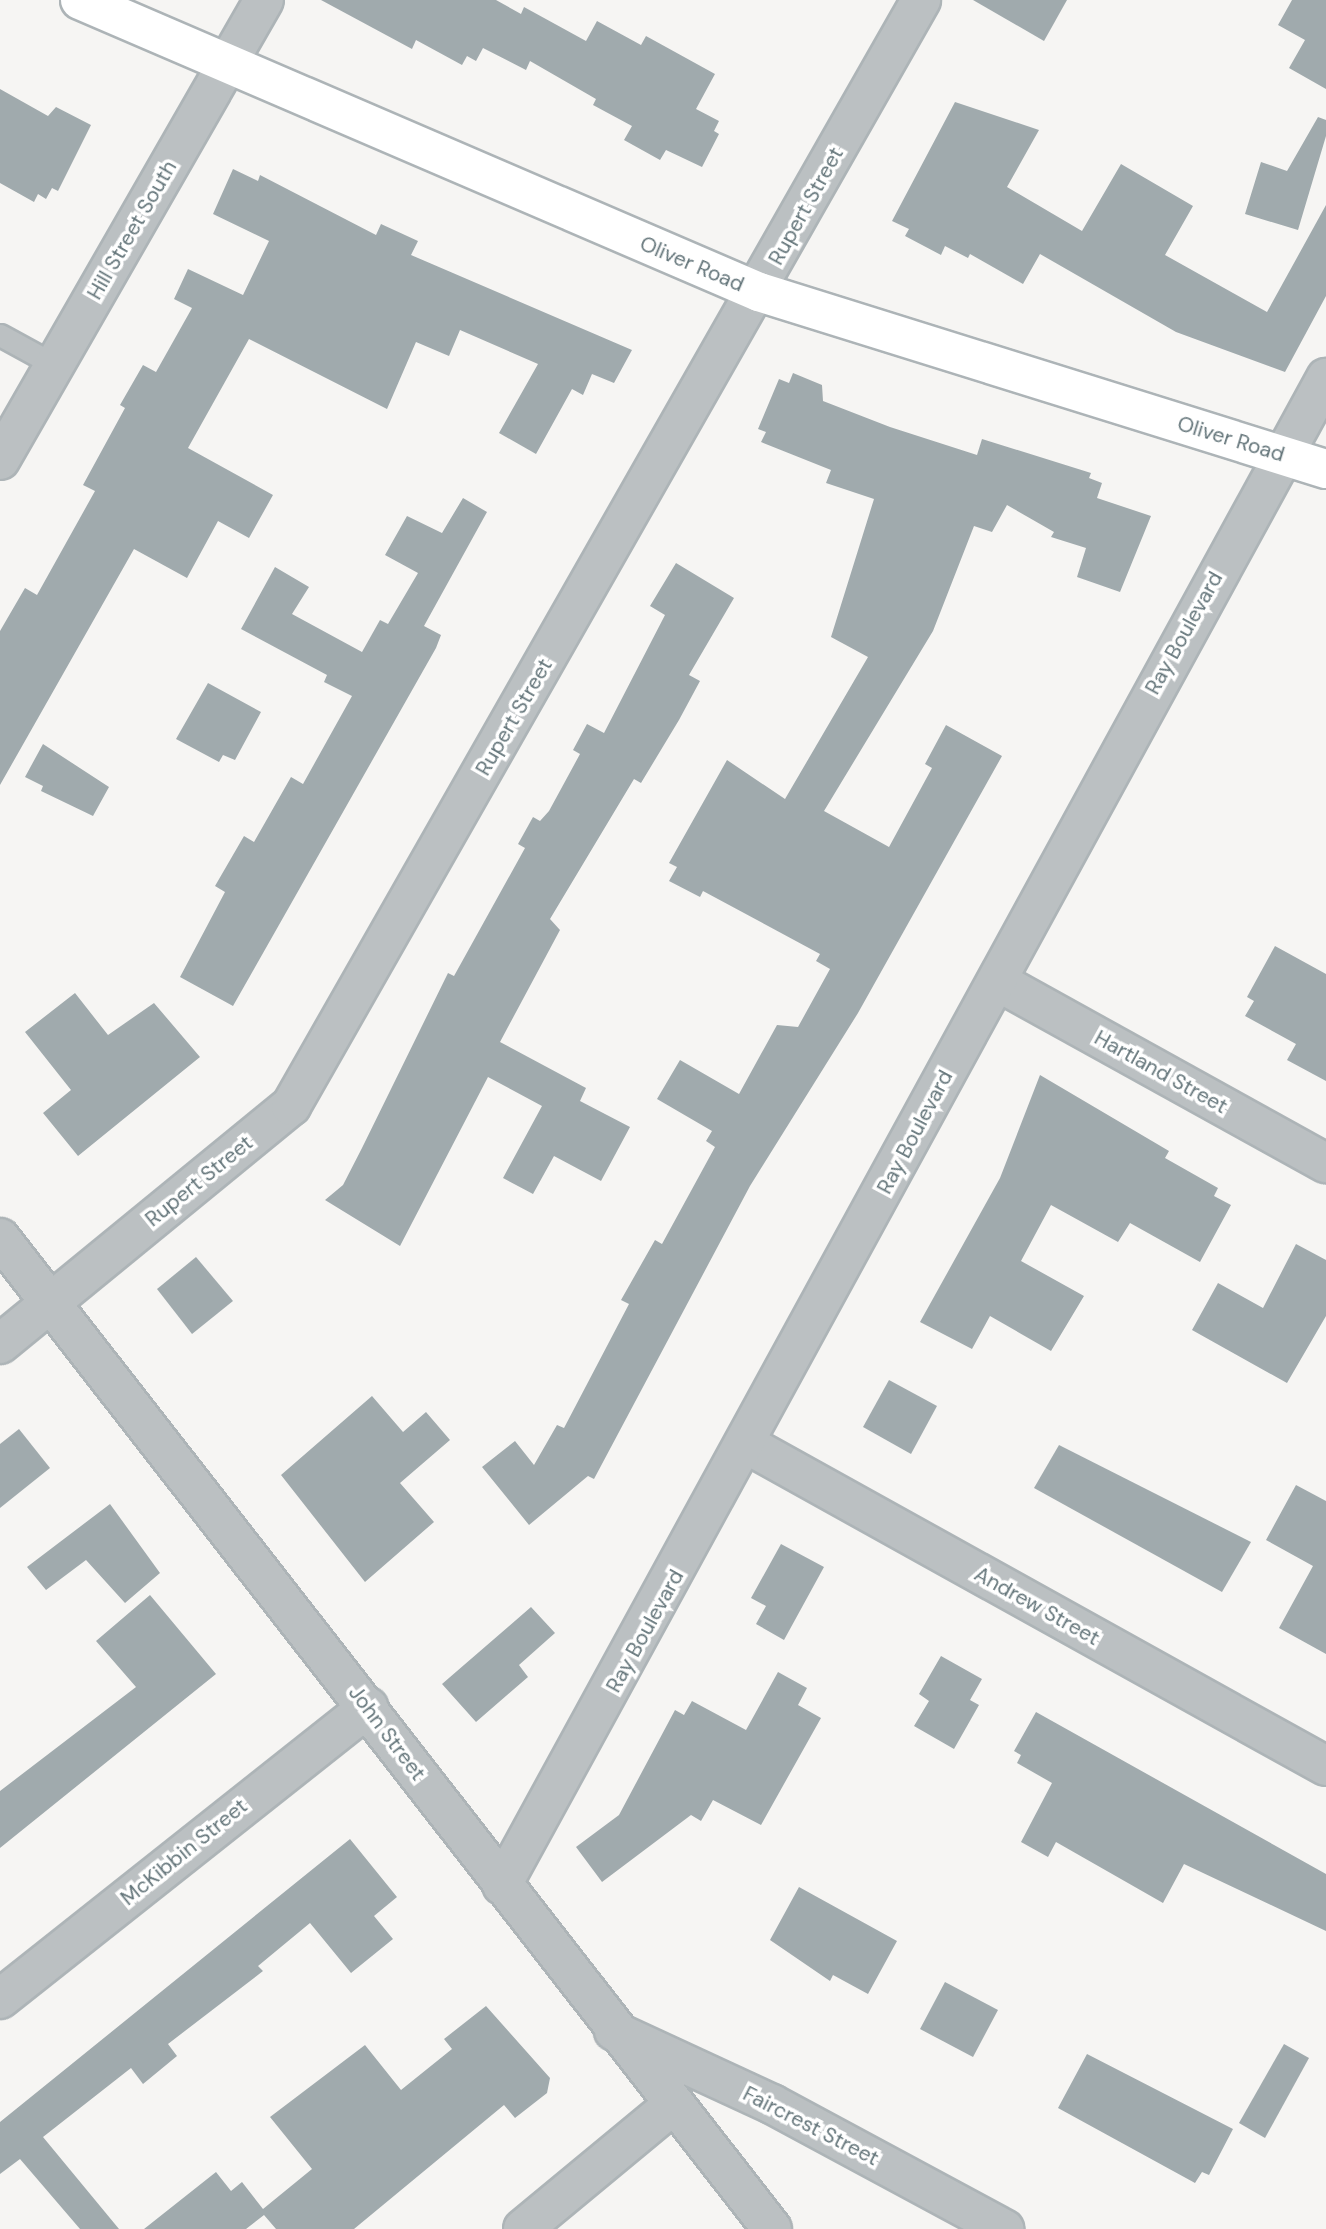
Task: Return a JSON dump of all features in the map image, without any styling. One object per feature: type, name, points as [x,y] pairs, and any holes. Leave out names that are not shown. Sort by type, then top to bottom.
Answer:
[{"type":"main road","name":"Oliver Road","points":[[79,0],[758,292],[1326,469]]},
{"type":"street","name":"Hill Street South","points":[[0,460],[264,0]]},
{"type":"street","name":"Rupert Street","points":[[0,1344],[291,1106],[758,292],[921,0]]},
{"type":"street","name":"Ray Boulevard","points":[[502,1885],[748,1445],[1326,378]]},
{"type":"street","name":"Hartland Street","points":[[997,981],[1326,1163]]},
{"type":"street","name":"John Street","points":[[0,1238],[368,1707],[614,2031],[772,2229]]},
{"type":"street","name":"Andrew Street","points":[[748,1445],[1326,1766]]},
{"type":"street","name":"McKibbin Street","points":[[0,1999],[368,1707]]},
{"type":"street","name":"Faircrest Street","points":[[614,2031],[772,2104],[1004,2229]]},
{"type":"street","points":[[523,2229],[673,2105]]},
{"type":"lane","points":[[0,335],[55,365]]},
{"type":"building","points":[[321,0],[496,0],[521,14],[524,7],[586,41],[597,21],[641,45],[646,36],[715,74],[696,109],[719,121],[714,131],[719,134],[702,167],[666,150],[660,160],[624,140],[632,126],[593,105],[596,99],[530,61],[526,70],[483,48],[476,61],[467,56],[462,65],[416,40],[412,49]]},
{"type":"building","points":[[973,0],[1067,0],[1044,41]]},
{"type":"building","points":[[1292,0],[1326,0],[1326,89],[1289,68],[1305,40],[1278,25]]},
{"type":"building","points":[[0,89],[48,116],[56,107],[91,125],[58,191],[52,188],[46,199],[38,194],[34,202],[0,183]]},
{"type":"building","points":[[955,102],[1039,130],[1007,187],[1082,231],[1121,164],[1193,206],[1165,255],[1267,312],[1326,205],[1326,296],[1285,372],[1176,332],[1040,254],[1023,284],[970,254],[968,258],[945,246],[941,255],[905,236],[909,229],[892,221]]},
{"type":"building","points":[[1318,117],[1326,120],[1326,136],[1298,230],[1245,214],[1261,162],[1287,171]]},
{"type":"building","points":[[233,169],[258,181],[260,175],[376,235],[381,224],[418,241],[411,255],[632,350],[614,383],[592,374],[583,395],[572,389],[536,454],[499,433],[538,364],[460,330],[449,356],[416,342],[387,409],[249,339],[188,448],[273,495],[249,538],[218,521],[187,578],[134,549],[0,785],[0,631],[25,588],[37,595],[95,491],[83,485],[125,408],[120,405],[143,365],[156,372],[192,308],[174,299],[188,269],[243,295],[269,241],[213,214]]},
{"type":"building","points":[[793,373],[822,385],[823,401],[890,427],[977,455],[982,439],[1091,473],[1089,478],[1102,483],[1097,498],[1151,516],[1120,592],[1077,577],[1086,548],[1051,537],[1054,532],[1007,505],[992,532],[974,526],[933,631],[824,811],[889,847],[932,768],[925,764],[946,725],[1002,756],[858,1013],[750,1186],[594,1479],[588,1476],[529,1525],[482,1467],[515,1441],[534,1465],[557,1425],[564,1428],[629,1304],[621,1300],[655,1240],[662,1244],[715,1147],[706,1141],[712,1131],[657,1099],[680,1060],[739,1094],[777,1025],[798,1027],[830,969],[816,961],[820,954],[703,891],[700,897],[669,881],[677,867],[669,863],[727,760],[785,799],[868,657],[831,637],[874,499],[826,483],[831,470],[761,442],[766,432],[758,429],[779,379],[789,383]]},
{"type":"building","points":[[463,498],[487,512],[424,626],[441,635],[436,648],[233,1006],[180,977],[225,892],[215,886],[244,836],[254,842],[291,777],[303,784],[352,696],[324,682],[327,675],[241,629],[275,567],[309,587],[292,614],[362,652],[380,620],[388,624],[418,573],[385,555],[407,516],[442,533]]},
{"type":"building","points":[[676,563],[734,598],[689,675],[700,681],[679,720],[641,783],[634,779],[550,919],[560,930],[500,1042],[586,1088],[580,1101],[630,1127],[601,1181],[554,1156],[533,1194],[503,1178],[542,1106],[488,1077],[400,1246],[325,1200],[343,1185],[448,973],[454,976],[525,848],[518,844],[533,817],[540,821],[549,811],[580,754],[573,750],[587,724],[604,733],[665,615],[650,606]]},
{"type":"building","points":[[208,683],[261,712],[235,760],[223,755],[219,762],[176,739]]},
{"type":"building","points":[[43,744],[109,787],[93,816],[41,791],[43,786],[25,777]]},
{"type":"building","points":[[1275,946],[1326,974],[1326,1081],[1287,1060],[1296,1044],[1245,1016],[1254,1001],[1247,997]]},
{"type":"building","points":[[75,993],[108,1035],[154,1003],[200,1057],[78,1156],[43,1113],[71,1090],[25,1032]]},
{"type":"building","points":[[1040,1075],[1169,1151],[1165,1158],[1218,1188],[1214,1196],[1231,1205],[1200,1262],[1130,1223],[1118,1242],[1051,1205],[1021,1261],[1084,1296],[1051,1351],[990,1316],[972,1349],[920,1322],[1000,1178]]},
{"type":"building","points":[[1296,1244],[1326,1260],[1326,1316],[1287,1383],[1192,1330],[1218,1283],[1263,1308]]},
{"type":"building","points":[[196,1257],[233,1301],[192,1334],[157,1289]]},
{"type":"building","points":[[889,1380],[937,1406],[911,1454],[863,1427]]},
{"type":"building","points":[[372,1396],[403,1432],[426,1412],[450,1440],[400,1483],[434,1522],[365,1582],[281,1475]]},
{"type":"building","points":[[19,1429],[50,1468],[0,1508],[0,1444]]},
{"type":"building","points":[[1059,1445],[1251,1542],[1222,1592],[1034,1488]]},
{"type":"building","points":[[1296,1485],[1326,1501],[1326,1654],[1279,1628],[1313,1566],[1266,1540]]},
{"type":"building","points":[[110,1504],[160,1573],[125,1603],[86,1560],[46,1590],[27,1567]]},
{"type":"building","points":[[781,1544],[824,1567],[784,1640],[756,1624],[766,1606],[751,1598]]},
{"type":"building","points":[[150,1595],[216,1674],[0,1848],[0,1791],[136,1687],[96,1641]]},
{"type":"building","points":[[531,1607],[555,1633],[519,1665],[528,1677],[476,1722],[442,1684]]},
{"type":"building","points":[[941,1656],[982,1679],[970,1700],[979,1705],[954,1749],[914,1726],[929,1701],[919,1694]]},
{"type":"building","points":[[778,1672],[807,1688],[798,1705],[821,1718],[761,1825],[713,1800],[701,1821],[691,1815],[602,1882],[576,1847],[619,1815],[675,1710],[684,1715],[692,1701],[746,1730]]},
{"type":"building","points":[[1036,1712],[1326,1874],[1326,1931],[1184,1864],[1163,1903],[1056,1842],[1048,1857],[1021,1842],[1052,1783],[1017,1763],[1021,1755],[1014,1751]]},
{"type":"building","points":[[350,1839],[397,1897],[374,1916],[393,1939],[351,1973],[310,1923],[258,1966],[263,1971],[168,2044],[177,2056],[143,2084],[131,2068],[43,2137],[119,2229],[80,2229],[20,2159],[0,2174],[0,2122]]},
{"type":"building","points":[[799,1887],[897,1941],[868,1994],[833,1975],[830,1981],[770,1940]]},
{"type":"building","points":[[945,1982],[998,2010],[973,2057],[920,2029]]},
{"type":"building","points":[[486,2006],[550,2078],[547,2093],[515,2118],[504,2105],[354,2229],[276,2229],[264,2215],[246,2229],[144,2229],[216,2172],[231,2191],[242,2182],[263,2209],[312,2169],[270,2117],[365,2045],[401,2090],[452,2049],[444,2039]]},
{"type":"building","points":[[1284,2044],[1309,2058],[1265,2138],[1239,2123]]},
{"type":"building","points":[[1087,2054],[1233,2129],[1209,2175],[1202,2172],[1195,2183],[1058,2108]]}]
